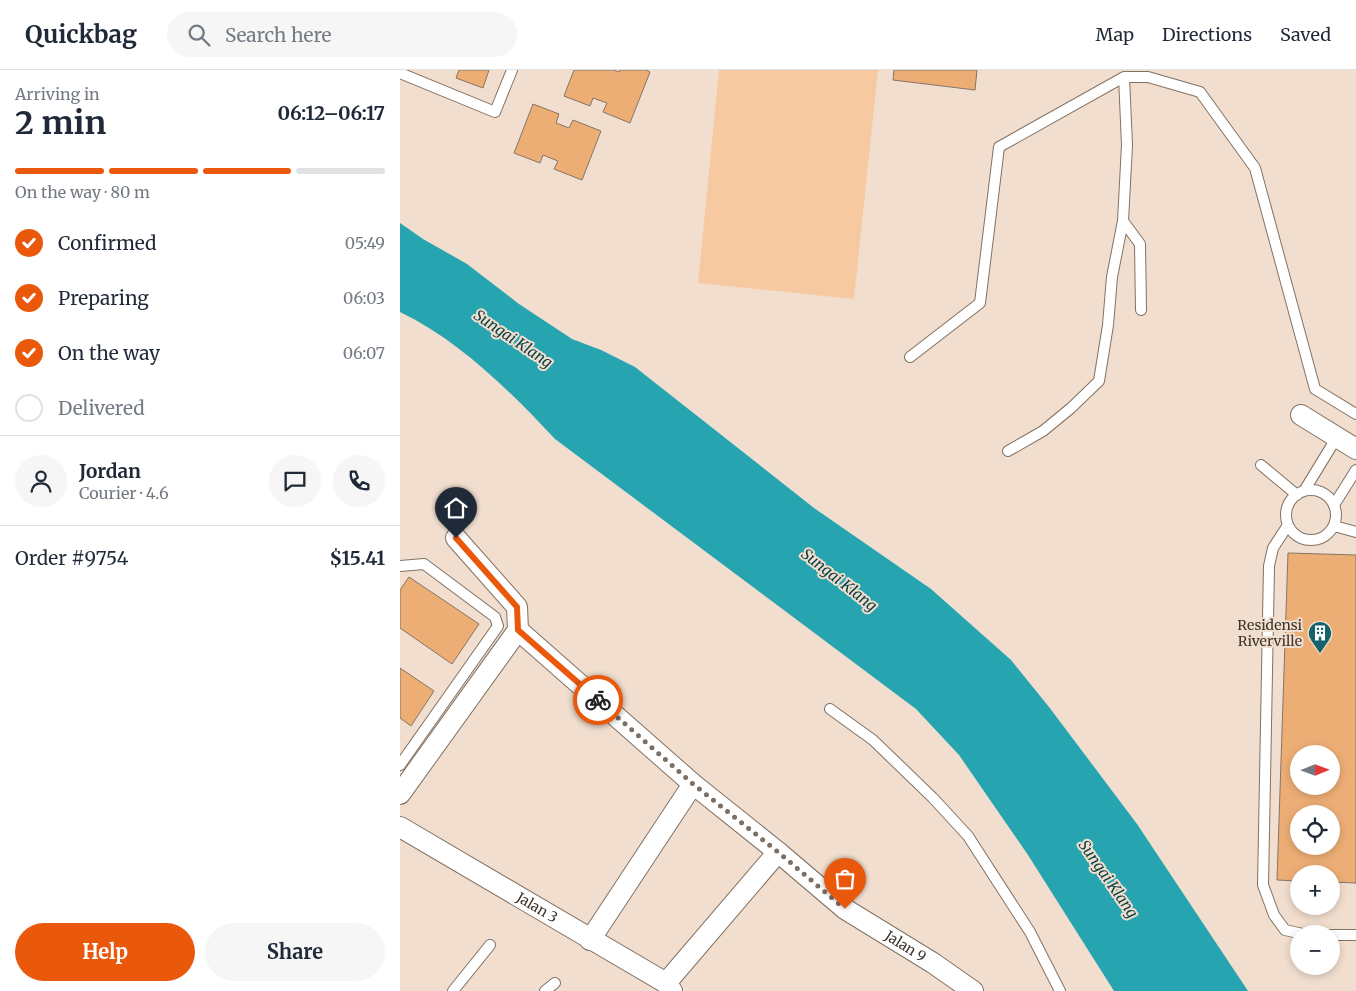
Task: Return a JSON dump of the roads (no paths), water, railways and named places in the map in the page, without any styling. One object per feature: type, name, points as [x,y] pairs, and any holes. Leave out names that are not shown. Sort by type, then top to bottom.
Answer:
[{"type":"street","points":[[1301,415],[1356,449]]},
{"type":"street","points":[[400,794],[518,630],[517,607],[456,538]]},
{"type":"street","name":"Jalan 9","points":[[518,630],[693,784],[845,909],[933,963],[973,991]]},
{"type":"street","points":[[590,940],[693,784]]},
{"type":"street","name":"Jalan 3","points":[[400,827],[669,987]]},
{"type":"street","points":[[669,987],[778,852]]},
{"type":"lane","points":[[400,72],[495,112],[512,70]]},
{"type":"lane","points":[[1008,451],[1043,431],[1099,381],[1108,325],[1112,277],[1123,221],[1126,145],[1124,77]]},
{"type":"lane","points":[[910,357],[980,303],[999,147],[1124,77],[1148,77],[1200,92],[1255,168],[1315,389],[1356,414]]},
{"type":"lane","points":[[1123,221],[1140,244],[1141,310]]},
{"type":"lane","points":[[1261,465],[1300,493],[1312,490],[1327,496],[1334,505],[1336,518],[1334,526],[1322,538],[1306,540],[1292,532],[1286,516],[1287,508],[1291,501],[1300,493],[1337,437]]},
{"type":"lane","points":[[1334,505],[1356,470]]},
{"type":"lane","points":[[1288,524],[1273,548],[1269,566],[1263,885],[1274,914],[1285,930],[1290,931]]},
{"type":"lane","points":[[1334,526],[1356,532]]},
{"type":"lane","points":[[400,566],[424,564],[495,617],[498,626],[400,765]]},
{"type":"lane","points":[[830,709],[873,740],[933,798],[968,836],[1030,932],[1060,991]]},
{"type":"lane","points":[[1340,935],[1356,935]]},
{"type":"lane","points":[[453,991],[490,945]]},
{"type":"lane","points":[[545,991],[554,983]]},
{"type":"water","name":"Sungai Klang","points":[[400,223],[423,239],[467,264],[519,304],[572,339],[601,350],[635,367],[814,508],[931,589],[1011,660],[1137,824],[1248,991],[1114,991],[1028,855],[959,755],[916,709],[555,439],[502,385],[464,352],[443,337],[400,312]]},
{"type":"place","name":"Residensi Riverville","points":[[1320,654]]}]
